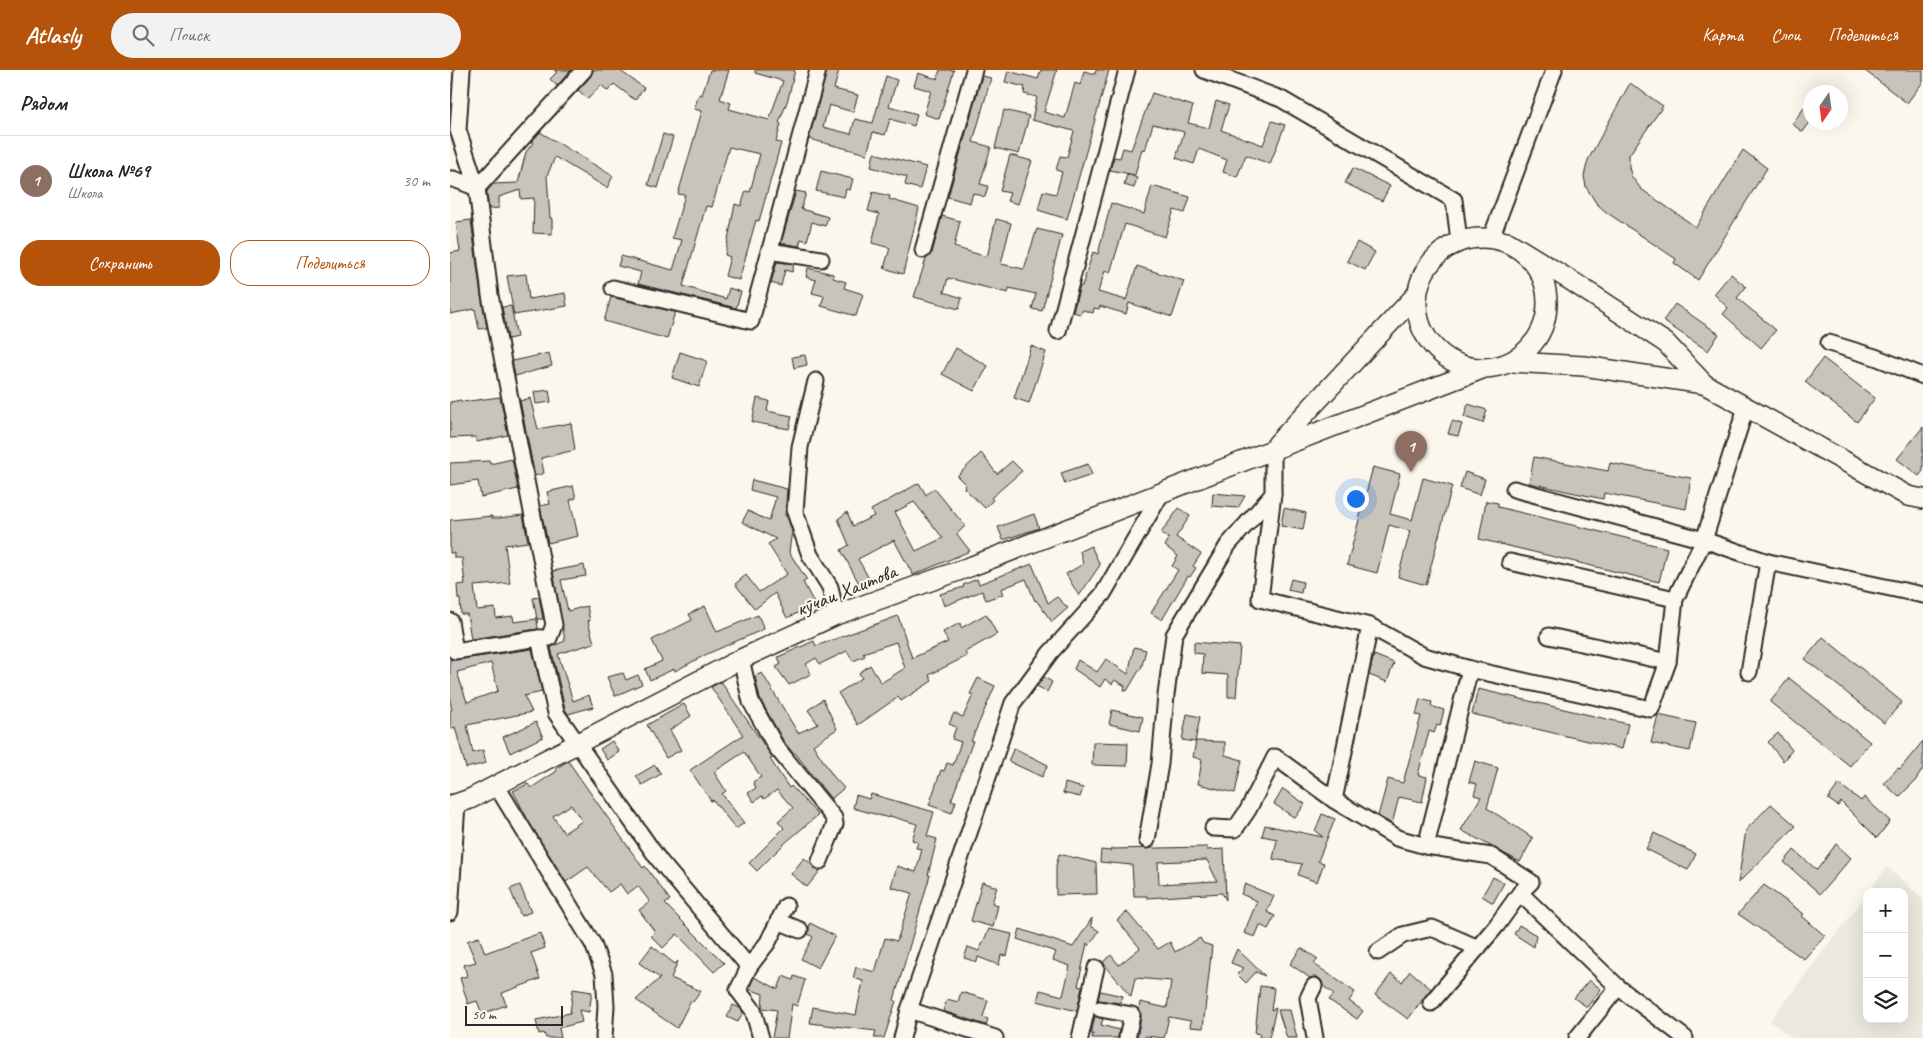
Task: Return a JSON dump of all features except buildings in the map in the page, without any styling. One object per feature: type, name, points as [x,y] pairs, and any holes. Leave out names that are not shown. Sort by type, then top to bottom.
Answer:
[{"type":"main road","points":[[1475,237],[1499,240],[1526,254],[1539,270],[1547,298],[1547,312],[1541,332],[1528,349],[1511,362],[1496,367],[1482,368],[1460,365],[1441,354],[1426,338],[1417,317],[1416,296],[1421,278],[1430,262],[1443,250],[1459,241],[1475,237]]},
{"type":"main road","points":[[1499,240],[1573,282],[1666,343],[1704,384],[1908,496],[1923,499]]},
{"type":"main road","points":[[1272,449],[1416,296]]},
{"type":"main road","points":[[1511,362],[1584,366],[1704,384]]},
{"type":"main road","name":"кӯчаи Хаитова","points":[[452,804],[496,786],[741,659],[836,615],[972,566],[1161,494],[1482,368]]},
{"type":"street","points":[[476,188],[584,70]]},
{"type":"street","points":[[613,288],[751,321],[818,70]]},
{"type":"street","points":[[923,250],[974,70]]},
{"type":"street","points":[[1058,331],[1128,70]]},
{"type":"street","points":[[1204,70],[1281,99],[1454,200],[1459,241]]},
{"type":"street","points":[[1499,240],[1554,70]]},
{"type":"street","points":[[450,621],[455,651],[549,638],[554,626],[490,296],[476,188],[458,130],[458,73]]},
{"type":"street","points":[[450,180],[454,179],[476,188]]},
{"type":"street","points":[[769,251],[821,259]]},
{"type":"street","points":[[1829,343],[1875,357],[1923,376]]},
{"type":"street","points":[[816,382],[800,447],[795,512],[810,555],[830,587],[836,615]]},
{"type":"street","points":[[1272,449],[1273,494],[1260,599],[1370,626],[1424,656],[1470,670],[1651,709],[1668,662],[1675,599],[1704,540],[1746,407]]},
{"type":"street","points":[[1514,489],[1704,540],[1768,562],[1923,595]]},
{"type":"street","points":[[902,1038],[909,1010],[1013,704],[1050,653],[1103,594],[1161,494]]},
{"type":"street","points":[[1147,840],[1160,764],[1174,635],[1228,545],[1273,494]]},
{"type":"street","points":[[1510,562],[1675,599]]},
{"type":"street","points":[[1749,672],[1768,562]]},
{"type":"street","points":[[1334,800],[1370,626]]},
{"type":"street","points":[[1549,636],[1668,662]]},
{"type":"street","points":[[539,638],[556,713],[659,860],[749,967]]},
{"type":"street","points":[[741,659],[751,702],[776,747],[834,818],[835,824],[820,862]]},
{"type":"street","points":[[1426,846],[1470,670]]},
{"type":"street","points":[[1213,828],[1235,829],[1248,810],[1275,757],[1334,800],[1396,838],[1426,846],[1491,856],[1531,882],[1431,1003]]},
{"type":"street","points":[[496,786],[592,944],[604,974],[606,1006],[604,1038]]},
{"type":"street","points":[[450,912],[452,804]]},
{"type":"street","points":[[1520,893],[1618,987],[1685,1038]]},
{"type":"street","points":[[761,1038],[753,1010],[738,990],[749,967],[768,942],[786,906]]},
{"type":"street","points":[[778,921],[800,930]]},
{"type":"street","points":[[1378,952],[1403,935],[1432,928],[1478,948]]},
{"type":"street","points":[[1080,1038],[1096,968]]},
{"type":"street","points":[[1314,986],[1308,998],[1315,1038]]},
{"type":"street","points":[[1576,1038],[1618,987]]},
{"type":"street","points":[[1100,1009],[1132,1015],[1127,1038]]},
{"type":"street","points":[[909,1010],[995,1038]]},
{"type":"shaded area","points":[[1887,867],[1923,899],[1923,1038],[1792,1038],[1770,1021],[1863,899],[1863,1023],[1908,1023],[1908,888],[1871,888]]},
{"type":"place","name":"Школа №69","points":[[1411,472]]}]
